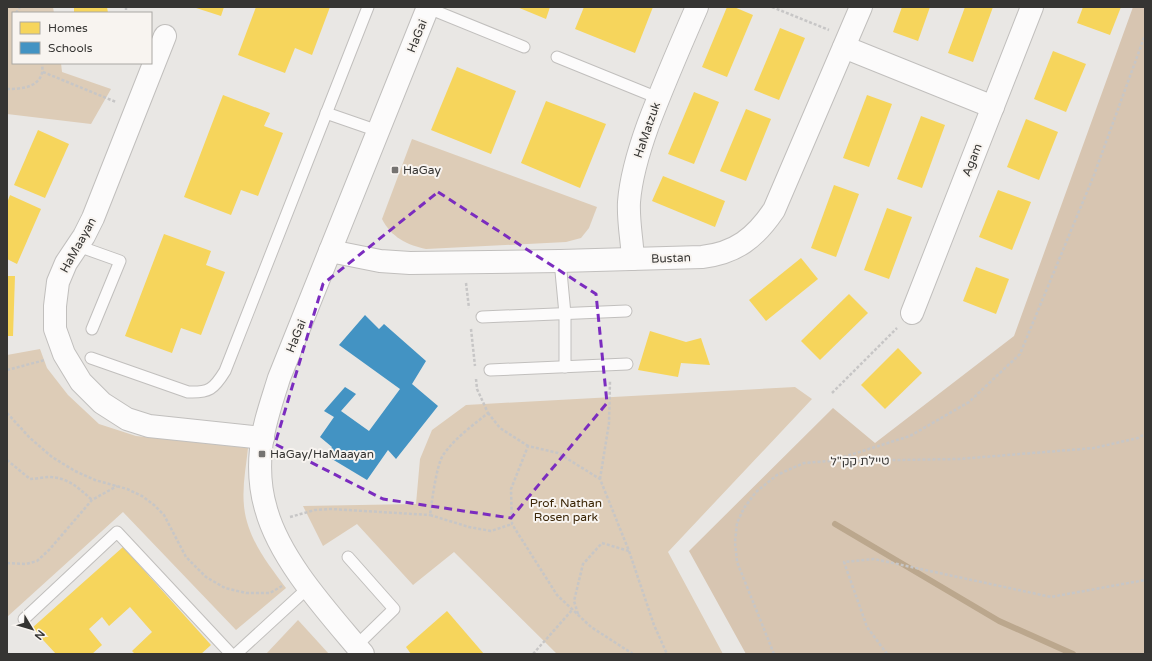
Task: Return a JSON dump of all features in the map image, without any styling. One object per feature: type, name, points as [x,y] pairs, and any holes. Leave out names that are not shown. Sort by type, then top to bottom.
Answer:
[{"type":"street","name":"HaGai","points":[[360,650],[304,582],[285,553],[271,523],[266,510],[260,468],[263,438],[279,378],[428,7]]},
{"type":"street","name":"HaMatzuk","points":[[633,259],[629,220],[630,191],[639,151],[658,98],[697,7]]},
{"type":"street","name":"Bustan","points":[[330,251],[380,261],[410,263],[464,263],[713,256],[733,249],[742,244],[759,230],[774,210],[861,7]]},
{"type":"street","name":"Agam","points":[[912,314],[1032,7]]},
{"type":"street","name":"HaMaayan","points":[[165,36],[93,218],[78,246],[66,262],[58,282],[55,306],[55,329],[64,354],[81,382],[102,403],[127,419],[149,426],[263,438]]},
{"type":"street","points":[[846,42],[993,107]]},
{"type":"lane","points":[[91,358],[188,392],[209,390],[217,384],[225,371],[368,7]]},
{"type":"lane","points":[[428,7],[524,47]]},
{"type":"lane","points":[[557,57],[658,98]]},
{"type":"lane","points":[[326,114],[378,131]]},
{"type":"lane","points":[[78,246],[120,261],[92,329]]},
{"type":"lane","points":[[560,261],[565,314],[565,367]]},
{"type":"lane","points":[[482,317],[626,311]]},
{"type":"lane","points":[[490,370],[628,364]]},
{"type":"lane","points":[[24,619],[117,532],[231,654]]},
{"type":"lane","points":[[348,557],[394,609],[360,650]]},
{"type":"lane","points":[[242,652],[304,582]]},
{"type":"path","points":[[772,7],[846,42]]},
{"type":"path","points":[[830,461],[910,436],[969,402],[1020,354],[1094,175],[1145,35]]},
{"type":"path","points":[[7,89],[21,90],[36,83],[43,72],[42,64]]},
{"type":"path","points":[[43,72],[136,110]]},
{"type":"path","points":[[464,263],[469,310]]},
{"type":"path","points":[[832,392],[912,314]]},
{"type":"path","points":[[471,326],[477,389],[488,413],[500,428],[528,446],[558,452],[600,479]]},
{"type":"path","points":[[7,370],[64,354]]},
{"type":"path","points":[[610,365],[609,423],[600,479],[629,551],[654,625],[667,654]]},
{"type":"path","points":[[7,413],[30,438],[52,457],[74,471],[95,480],[127,489],[142,496],[164,515],[186,558],[206,577],[225,588],[246,593],[270,592],[304,582]]},
{"type":"path","points":[[430,516],[435,485],[442,457],[460,436],[488,413]]},
{"type":"path","name":"טיילת קק\"ל","points":[[774,654],[737,562],[735,542],[737,523],[744,508],[756,492],[777,475],[804,464],[830,461],[959,459],[1086,448],[1138,438],[1145,434]]},
{"type":"path","points":[[528,446],[511,489],[512,524],[557,595],[591,627],[633,654]]},
{"type":"path","points":[[7,460],[30,479],[47,477],[65,480],[80,489],[92,500]]},
{"type":"path","points":[[7,563],[26,564],[37,561],[49,550],[92,500],[117,486]]},
{"type":"path","points":[[271,523],[315,510],[331,509],[430,516],[469,527],[491,531],[512,524]]},
{"type":"path","points":[[578,615],[574,601],[583,564],[602,543],[629,551]]},
{"type":"path","points":[[887,654],[867,626],[844,562],[874,558],[1052,597],[1145,580]]},
{"type":"path","points":[[533,654],[573,610]]},
{"type":"highlighted area","points":[[438,192],[596,294],[607,403],[511,518],[383,499],[275,444],[323,284]]},
{"type":"green space","points":[[7,7],[53,7],[54,12],[12,12],[12,64],[61,64],[62,72],[111,89],[91,124],[7,114]]},
{"type":"green space","points":[[412,139],[597,207],[589,228],[581,238],[566,242],[426,249],[412,245],[400,239],[390,231],[382,219]]},
{"type":"green space","points":[[40,349],[47,368],[68,395],[99,424],[136,436],[248,448],[244,477],[244,506],[246,518],[249,529],[259,550],[286,588],[236,630],[123,512],[7,617],[7,355]]},
{"type":"green space","name":"Prof. Nathan Rosen park","points":[[795,387],[812,399],[668,552],[723,654],[557,654],[454,552],[413,585],[357,524],[323,546],[303,506],[416,504],[420,459],[432,430],[466,405]]},
{"type":"green space","points":[[298,620],[329,654],[266,654]]},
{"type":"shaded area","points":[[1133,7],[1145,7],[1145,654],[746,654],[689,551],[833,408],[875,443],[1014,336]]},
{"type":"building: Homes","points":[[74,7],[107,7],[108,12],[74,12]]},
{"type":"building: Homes","points":[[193,7],[224,7],[221,16]]},
{"type":"building: Homes","points":[[256,7],[330,7],[312,55],[295,48],[285,73],[238,55]]},
{"type":"building: Homes","points":[[517,7],[550,7],[546,19]]},
{"type":"building: Homes","points":[[584,7],[653,7],[635,53],[575,29]]},
{"type":"building: Homes","points":[[727,7],[734,7],[753,15],[727,77],[702,67]]},
{"type":"building: Homes","points":[[902,7],[930,7],[918,41],[893,32]]},
{"type":"building: Homes","points":[[965,7],[993,7],[973,62],[948,53]]},
{"type":"building: Homes","points":[[1083,7],[1121,7],[1110,35],[1077,23]]},
{"type":"building: Homes","points":[[780,28],[805,38],[779,100],[754,90]]},
{"type":"building: Homes","points":[[1053,51],[1086,64],[1066,112],[1034,99]]},
{"type":"building: Homes","points":[[457,67],[516,91],[491,154],[431,130]]},
{"type":"building: Homes","points":[[694,92],[719,102],[694,164],[668,154]]},
{"type":"building: Homes","points":[[223,95],[270,113],[264,126],[283,133],[258,196],[241,190],[231,215],[184,197]]},
{"type":"building: Homes","points":[[867,95],[892,104],[869,167],[843,158]]},
{"type":"building: Homes","points":[[546,101],[606,124],[580,188],[521,163]]},
{"type":"building: Homes","points":[[746,109],[771,119],[746,181],[720,171]]},
{"type":"building: Homes","points":[[921,116],[945,125],[922,188],[897,179]]},
{"type":"building: Homes","points":[[1026,119],[1058,132],[1039,180],[1007,167]]},
{"type":"building: Homes","points":[[38,130],[69,144],[45,198],[14,185]]},
{"type":"building: Homes","points":[[663,176],[725,201],[715,227],[652,201]]},
{"type":"building: Homes","points":[[834,185],[859,194],[836,257],[811,248]]},
{"type":"building: Homes","points":[[998,190],[1031,202],[1012,250],[979,237]]},
{"type":"building: Homes","points":[[10,195],[41,209],[17,264],[7,259],[7,203]]},
{"type":"building: Homes","points":[[887,208],[912,217],[889,279],[864,270]]},
{"type":"building: Homes","points":[[164,234],[211,251],[206,265],[225,272],[201,335],[181,328],[172,353],[125,336]]},
{"type":"building: Homes","points":[[801,258],[818,279],[766,321],[749,300]]},
{"type":"building: Homes","points":[[976,267],[1009,279],[996,314],[963,301]]},
{"type":"building: Homes","points":[[7,276],[15,276],[13,336],[7,336]]},
{"type":"building: Homes","points":[[849,294],[868,313],[820,360],[801,341]]},
{"type":"building: Homes","points":[[650,331],[686,342],[701,338],[710,365],[681,363],[678,377],[638,370]]},
{"type":"building: Homes","points":[[898,348],[922,373],[885,409],[861,385]]},
{"type":"building: Homes","points":[[123,547],[211,645],[201,654],[135,654],[132,651],[152,632],[130,607],[109,626],[102,617],[89,629],[102,645],[92,654],[56,654],[32,628]]},
{"type":"building: Homes","points":[[447,611],[484,654],[411,654],[406,647]]},
{"type":"building: Schools","points":[[365,315],[379,329],[384,324],[426,361],[412,384],[438,406],[396,459],[388,450],[367,480],[327,456],[332,447],[320,437],[334,417],[324,411],[345,387],[356,394],[341,411],[369,431],[400,389],[339,345]]},
{"type":"waterway","points":[[835,524],[999,621],[1073,654]]},
{"type":"place","name":"HaGay","points":[[395,170]]},
{"type":"place","name":"HaGay/HaMaayan","points":[[262,454]]}]
